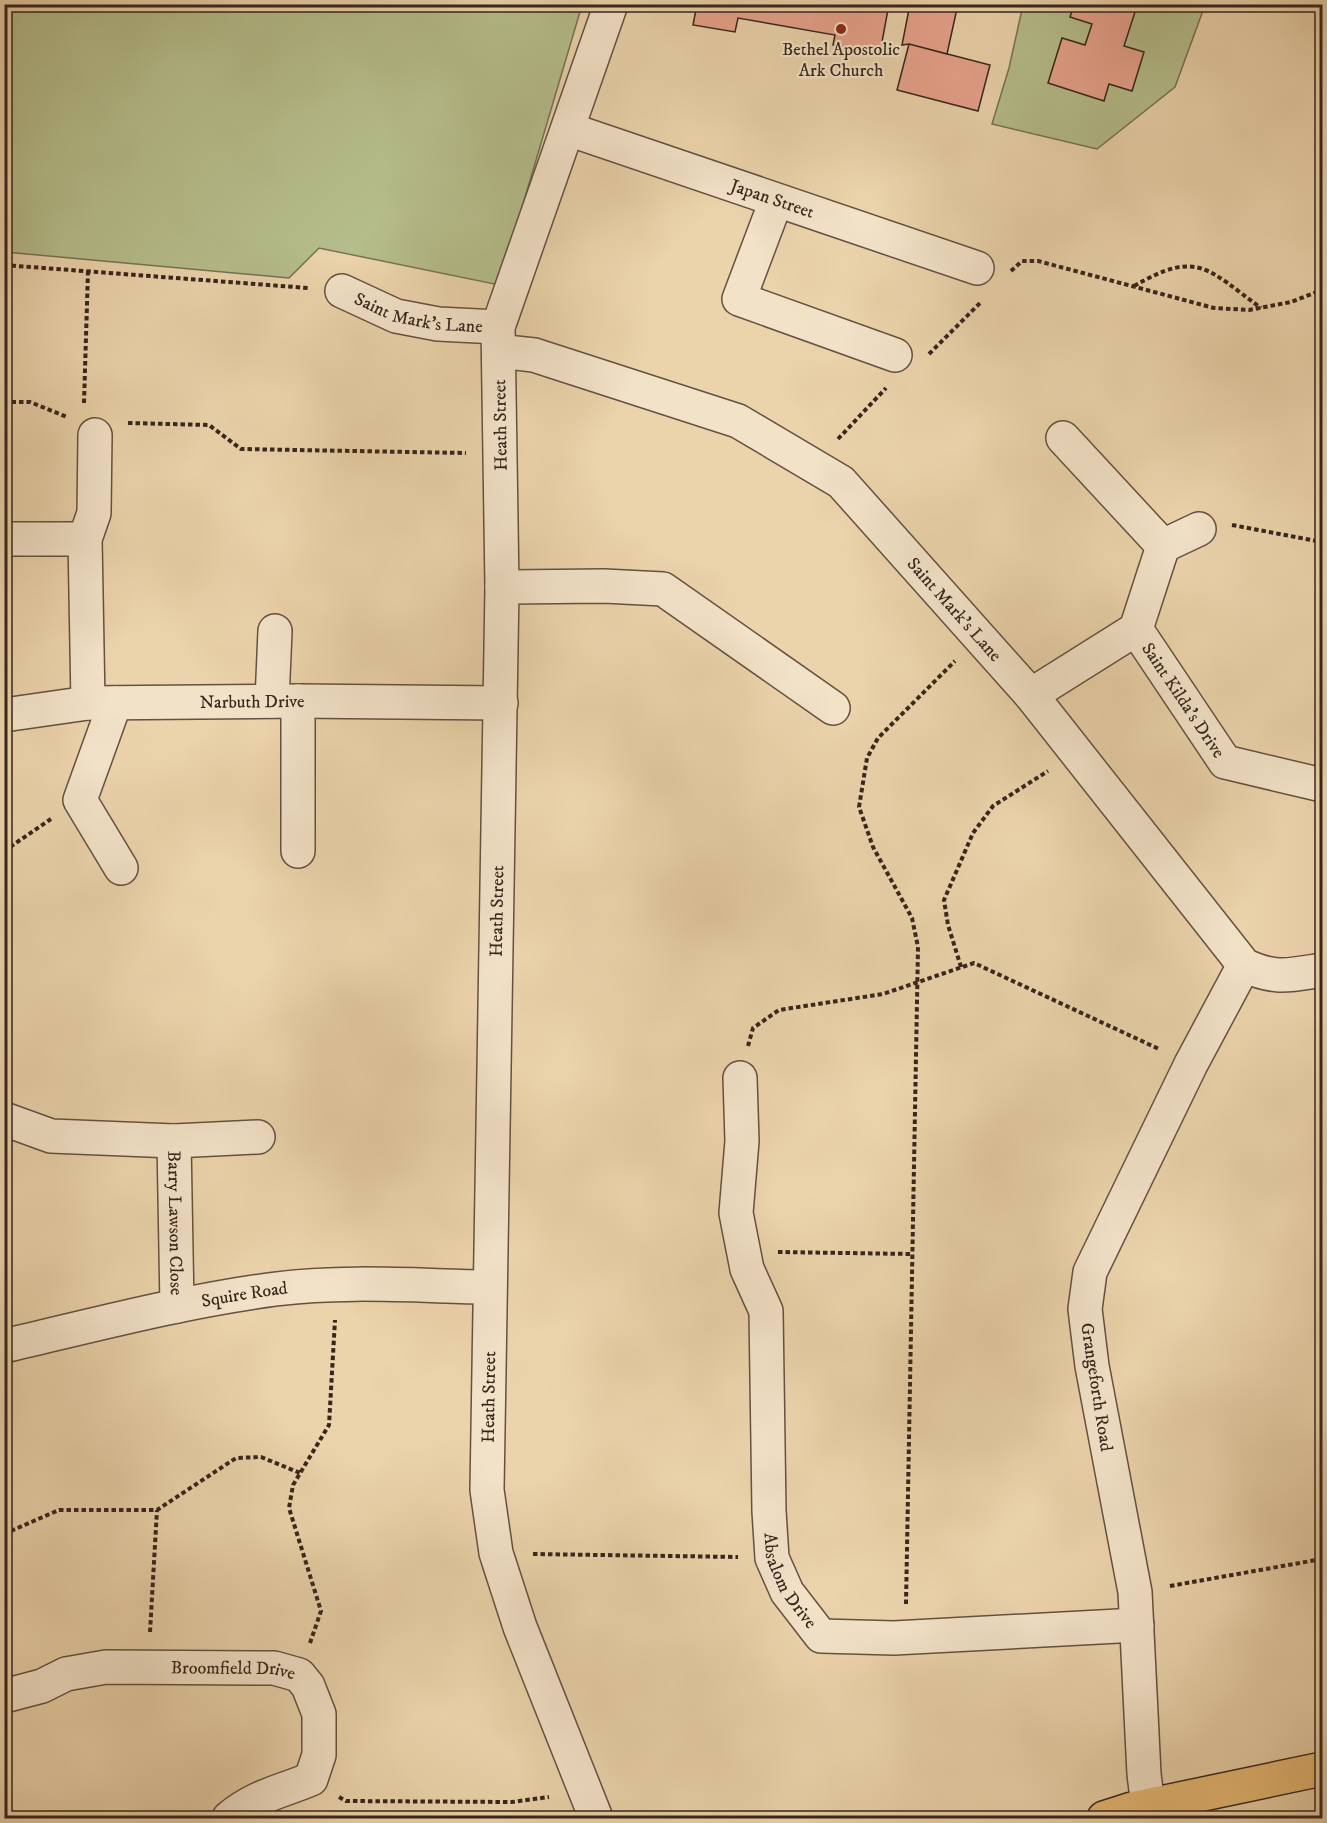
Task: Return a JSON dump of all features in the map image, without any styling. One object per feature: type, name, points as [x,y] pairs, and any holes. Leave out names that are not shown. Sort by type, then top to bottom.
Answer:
[{"type":"highway","points":[[1130,1813],[1323,1769]]},
{"type":"street","name":"Heath Street","points":[[591,1806],[520,1627],[496,1553],[487,1490],[501,703],[499,339],[611,4]]},
{"type":"street","name":"Japan Street","points":[[568,129],[991,272]]},
{"type":"street","points":[[776,201],[739,299],[892,370]]},
{"type":"street","name":"Saint Mark's Lane","points":[[342,291],[396,316],[499,339],[534,355],[738,421],[841,482],[1031,694],[1244,965]]},
{"type":"street","points":[[91,421],[94,513],[85,539],[101,703],[80,800],[121,868]]},
{"type":"street","points":[[1063,438],[1162,546],[1199,529]]},
{"type":"street","points":[[4,539],[85,539]]},
{"type":"street","name":"Saint Kilda's Drive","points":[[1162,546],[1136,629],[1225,762],[1323,785]]},
{"type":"street","points":[[502,587],[604,586],[663,589],[833,708]]},
{"type":"street","points":[[1031,694],[1136,629]]},
{"type":"street","points":[[275,631],[285,701],[298,850]]},
{"type":"street","name":"Narbuth Drive","points":[[4,715],[101,703],[285,701],[501,703]]},
{"type":"street","points":[[1244,965],[1263,974],[1289,975],[1323,970]]},
{"type":"street","name":"Grangeforth Road","points":[[1130,1813],[1144,1774],[1135,1593],[1092,1366],[1085,1310],[1090,1272],[1191,1064],[1244,965]]},
{"type":"street","points":[[740,1078],[742,1141],[736,1213],[744,1252]]},
{"type":"street","name":"Barry Lawson Close","points":[[4,1119],[51,1136],[174,1141],[258,1137]]},
{"type":"street","name":"Barry Lawson Close","points":[[174,1141],[177,1306]]},
{"type":"street","name":"Absalom Drive","points":[[744,1252],[747,1269],[766,1311],[772,1558],[787,1592],[821,1636],[906,1638],[1137,1625]]},
{"type":"street","name":"Squire Road","points":[[4,1346],[177,1306],[277,1289],[337,1285],[489,1287]]},
{"type":"street","name":"Broomfield Drive","points":[[4,1696],[42,1686],[66,1674],[106,1667],[274,1668],[298,1675],[308,1686],[319,1714],[319,1755],[310,1779]]},
{"type":"street","points":[[229,1818],[245,1805],[310,1779]]},
{"type":"path","points":[[991,272],[1022,261],[1038,261],[1214,308],[1249,310],[1291,302],[1323,290]]},
{"type":"path","points":[[4,265],[342,291]]},
{"type":"path","points":[[1133,287],[1159,272],[1176,267],[1194,266],[1208,269],[1261,308]]},
{"type":"path","points":[[88,272],[91,421]]},
{"type":"path","points":[[926,357],[982,301]]},
{"type":"path","points":[[812,465],[892,370]]},
{"type":"path","points":[[4,402],[30,402],[91,421],[209,425],[241,449],[500,453]]},
{"type":"path","points":[[1199,529],[1208,521],[1323,542]]},
{"type":"path","points":[[906,1638],[918,947],[912,918],[873,847],[859,807],[867,758],[878,738],[979,637]]},
{"type":"path","points":[[961,968],[948,925],[944,900],[973,833],[993,806],[1076,752]]},
{"type":"path","points":[[4,851],[80,800]]},
{"type":"path","points":[[740,1078],[753,1028],[779,1010],[883,994],[974,963],[1191,1064]]},
{"type":"path","points":[[744,1252],[912,1254]]},
{"type":"path","points":[[298,1675],[321,1611],[289,1508],[293,1485],[329,1425],[337,1285]]},
{"type":"path","points":[[4,1534],[59,1510],[157,1510],[236,1458],[261,1458],[300,1473]]},
{"type":"path","points":[[148,1666],[157,1510]]},
{"type":"path","points":[[496,1553],[772,1558]]},
{"type":"path","points":[[1192,1582],[1323,1559]]},
{"type":"path","points":[[310,1779],[346,1801],[512,1802],[591,1806]]},
{"type":"green space","points":[[4,5],[582,5],[499,285],[319,248],[289,278],[5,252]]},
{"type":"green space","points":[[1023,5],[1205,5],[1175,87],[1097,149],[992,124],[1009,68]]},
{"type":"building","name":"Bethel Apostolic Ark Church","points":[[697,4],[889,4],[880,53],[833,45],[835,35],[738,18],[735,32],[693,25]]},
{"type":"building","points":[[910,4],[958,4],[947,54],[909,44],[902,45]]},
{"type":"building","points":[[1074,4],[1137,6],[1124,46],[1144,52],[1132,91],[1109,84],[1104,101],[1048,83],[1062,38],[1085,45],[1092,24],[1070,17]]},
{"type":"building","points":[[909,44],[990,65],[978,111],[897,90]]},
{"type":"place","name":"Bethel Apostolic Ark Church","points":[[841,29]]}]
